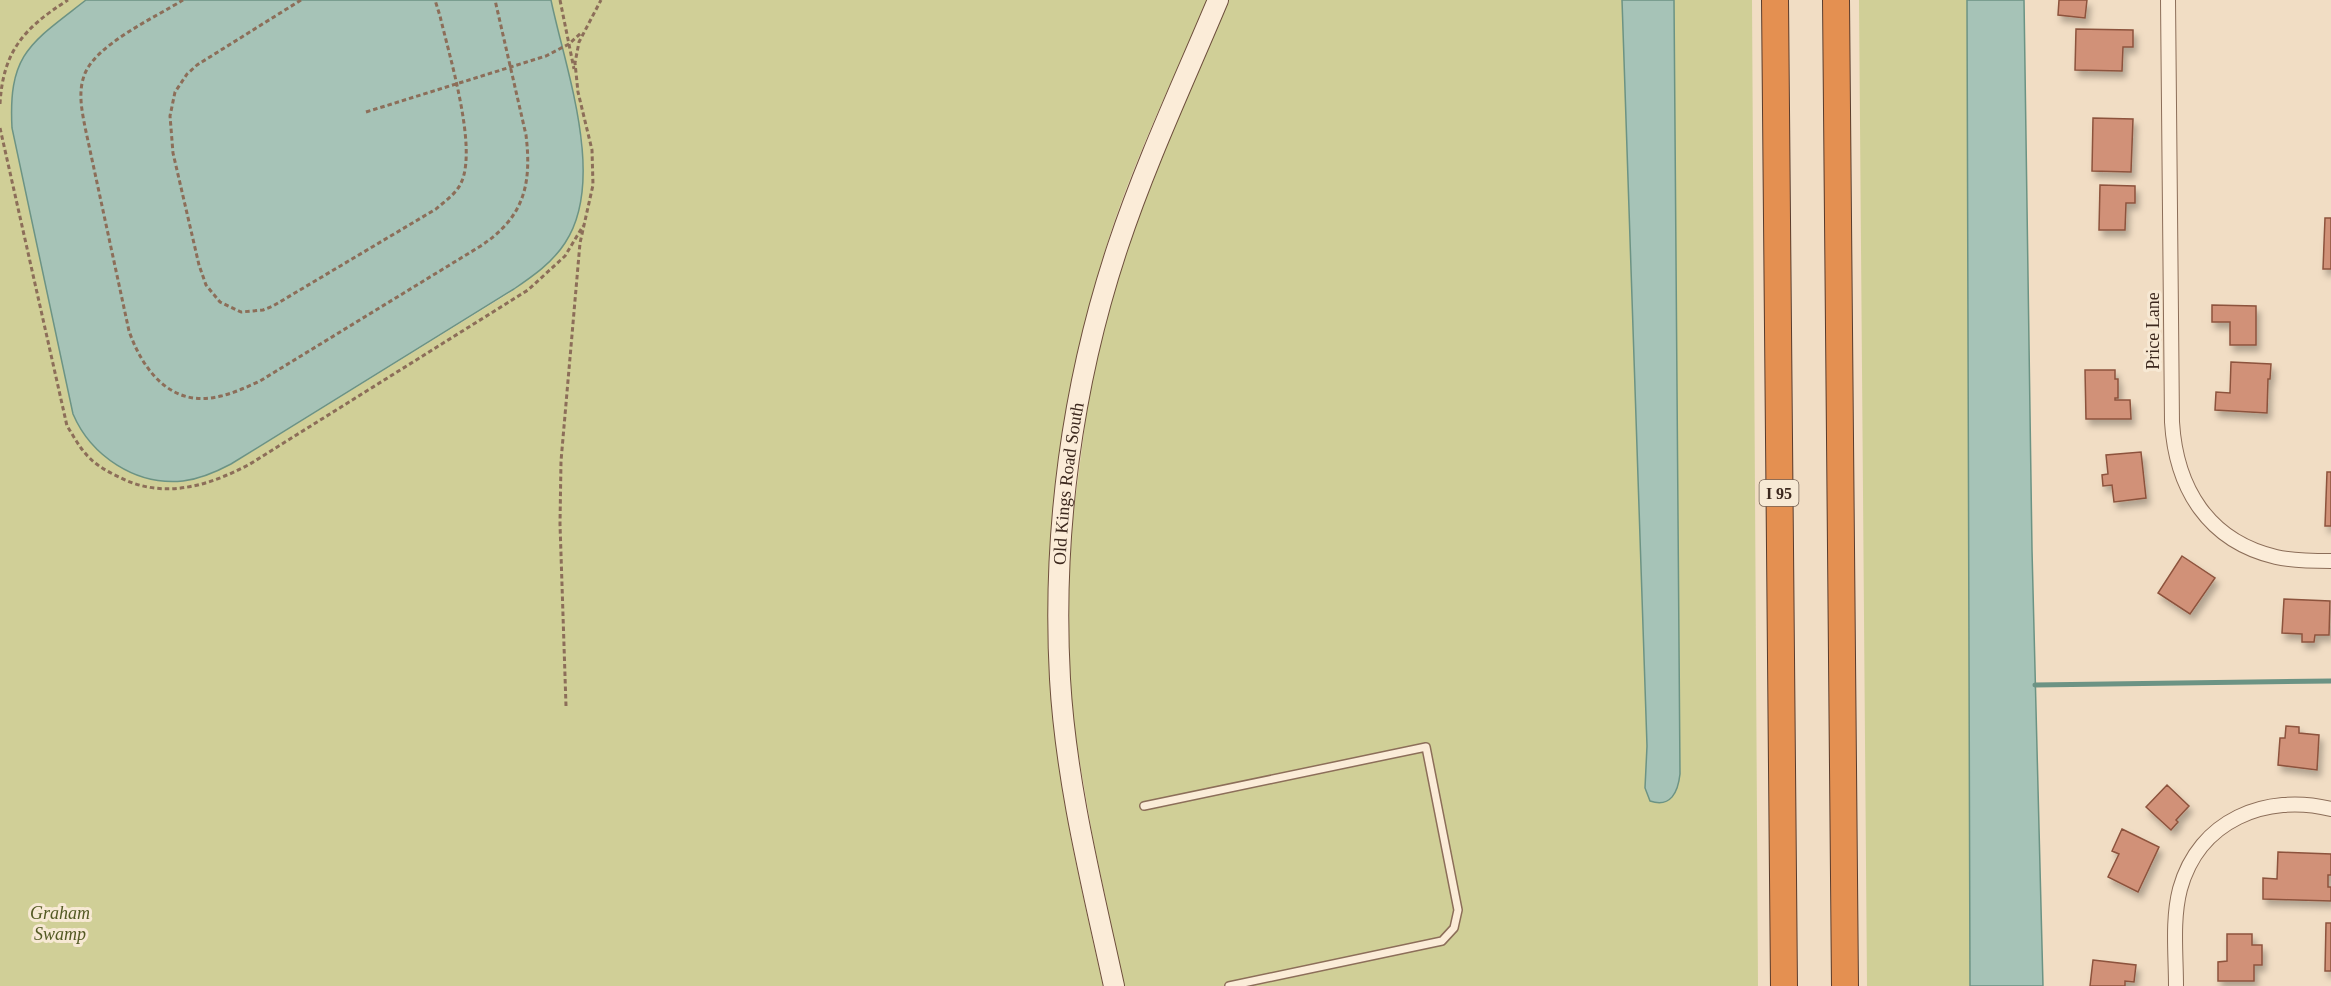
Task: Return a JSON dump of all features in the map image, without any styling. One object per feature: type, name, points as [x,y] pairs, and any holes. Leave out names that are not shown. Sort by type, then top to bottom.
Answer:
[{"type":"highway","name":"I 95","points":[[1775,0],[1784,986]]},
{"type":"highway","points":[[1836,0],[1845,986]]},
{"type":"street","name":"Old Kings Road South","points":[[1114,986],[1077,810],[1063,720],[1059,628],[1064,500],[1083,379],[1112,263],[1154,151],[1218,0]]},
{"type":"street","name":"Price Lane","points":[[2168,0],[2172,422],[2176,460],[2182,477],[2199,508],[2224,533],[2258,552],[2276,557],[2331,561]]},
{"type":"street","points":[[2176,986],[2176,922],[2181,888],[2196,855],[2207,841],[2232,821],[2259,808],[2300,803],[2331,809]]},
{"type":"lane","points":[[1144,806],[1426,747],[1458,910],[1454,928],[1442,941],[1229,986]]},
{"type":"path","points":[[0,104],[5,70],[15,46],[36,23],[68,0]]},
{"type":"path","points":[[183,0],[115,42],[94,59],[84,76],[81,98],[84,127],[129,331],[143,363],[154,377],[165,386],[192,397],[218,397],[260,381],[479,247],[502,230],[519,208],[524,195],[528,167],[526,135],[495,0]]},
{"type":"path","points":[[301,0],[197,65],[180,84],[172,102],[171,139],[202,275],[213,294],[231,308],[252,312],[273,306],[436,209],[462,182],[466,161],[463,117],[435,0]]},
{"type":"path","points":[[560,0],[589,135],[593,166],[592,185],[577,269],[561,461],[560,513],[566,706]]},
{"type":"path","points":[[575,77],[576,52],[585,28],[601,0]]},
{"type":"path","points":[[366,112],[546,56],[569,44],[585,28]]},
{"type":"path","points":[[0,128],[67,426],[85,453],[95,463],[123,480],[156,489],[203,485],[250,464],[528,290],[565,256],[583,226]]},
{"type":"green space","name":"Graham Swamp","points":[[0,0],[86,0],[37,40],[27,52],[14,82],[12,128],[73,414],[87,439],[163,481],[181,481],[200,478],[232,464],[514,290],[535,274],[564,242],[579,208],[583,165],[582,139],[551,0],[1208,0],[1140,155],[1105,251],[1074,370],[1055,490],[1048,613],[1055,735],[1069,830],[1103,986],[0,986]]},
{"type":"green space","points":[[1229,0],[1752,0],[1758,986],[1124,986],[1093,839],[1073,723],[1067,615],[1073,516],[1093,364],[1127,247],[1177,120]]},
{"type":"green space","points":[[1859,0],[1967,0],[1970,986],[1867,986]]},
{"type":"shaded area","points":[[86,0],[551,0],[573,90],[583,156],[582,188],[577,217],[565,243],[548,263],[514,289],[231,464],[208,475],[183,481],[149,479],[132,473],[103,455],[91,443],[73,414],[12,128],[14,82],[27,52],[37,40]]},
{"type":"shaded area","points":[[1622,0],[1674,0],[1680,774],[1672,797],[1657,803],[1650,801],[1645,788],[1647,746]]},
{"type":"shaded area","points":[[1967,0],[2024,0],[2032,550],[2043,986],[1970,986]]},
{"type":"building","points":[[2059,0],[2087,0],[2085,18],[2058,15]]},
{"type":"building","points":[[2076,29],[2133,30],[2133,47],[2123,47],[2122,71],[2075,70]]},
{"type":"building","points":[[2093,118],[2133,119],[2131,172],[2092,171]]},
{"type":"building","points":[[2100,185],[2135,186],[2135,203],[2126,203],[2125,230],[2099,230]]},
{"type":"building","points":[[2325,218],[2331,218],[2331,269],[2323,269]]},
{"type":"building","points":[[2212,305],[2256,306],[2256,345],[2230,345],[2230,322],[2212,322]]},
{"type":"building","points":[[2231,362],[2271,364],[2267,413],[2215,410],[2216,392],[2230,393]]},
{"type":"building","points":[[2085,370],[2115,370],[2115,379],[2118,379],[2118,398],[2115,400],[2130,400],[2131,419],[2086,419]]},
{"type":"building","points":[[2141,452],[2146,498],[2114,502],[2112,485],[2103,486],[2102,475],[2108,474],[2106,455]]},
{"type":"building","points":[[2327,472],[2331,472],[2331,526],[2325,526]]},
{"type":"building","points":[[2182,556],[2215,578],[2190,614],[2158,593]]},
{"type":"building","points":[[2284,599],[2330,601],[2329,635],[2315,635],[2314,642],[2302,642],[2302,634],[2282,633]]},
{"type":"building","points":[[2286,726],[2299,727],[2299,733],[2319,735],[2317,770],[2278,765],[2280,738],[2285,738]]},
{"type":"building","points":[[2167,785],[2189,806],[2176,820],[2178,822],[2171,830],[2146,807]]},
{"type":"building","points":[[2122,829],[2159,847],[2138,892],[2108,877],[2119,854],[2112,851]]},
{"type":"building","points":[[2278,852],[2331,854],[2331,875],[2328,875],[2328,887],[2331,887],[2331,901],[2263,899],[2263,878],[2277,879]]},
{"type":"building","points":[[2326,923],[2331,923],[2331,971],[2325,971]]},
{"type":"building","points":[[2227,934],[2252,934],[2252,945],[2262,945],[2262,965],[2254,965],[2254,981],[2218,981],[2218,962],[2227,961]]},
{"type":"building","points":[[2093,960],[2136,965],[2134,982],[2125,981],[2125,986],[2090,986]]},
{"type":"waterway","points":[[2035,685],[2331,681]]}]
